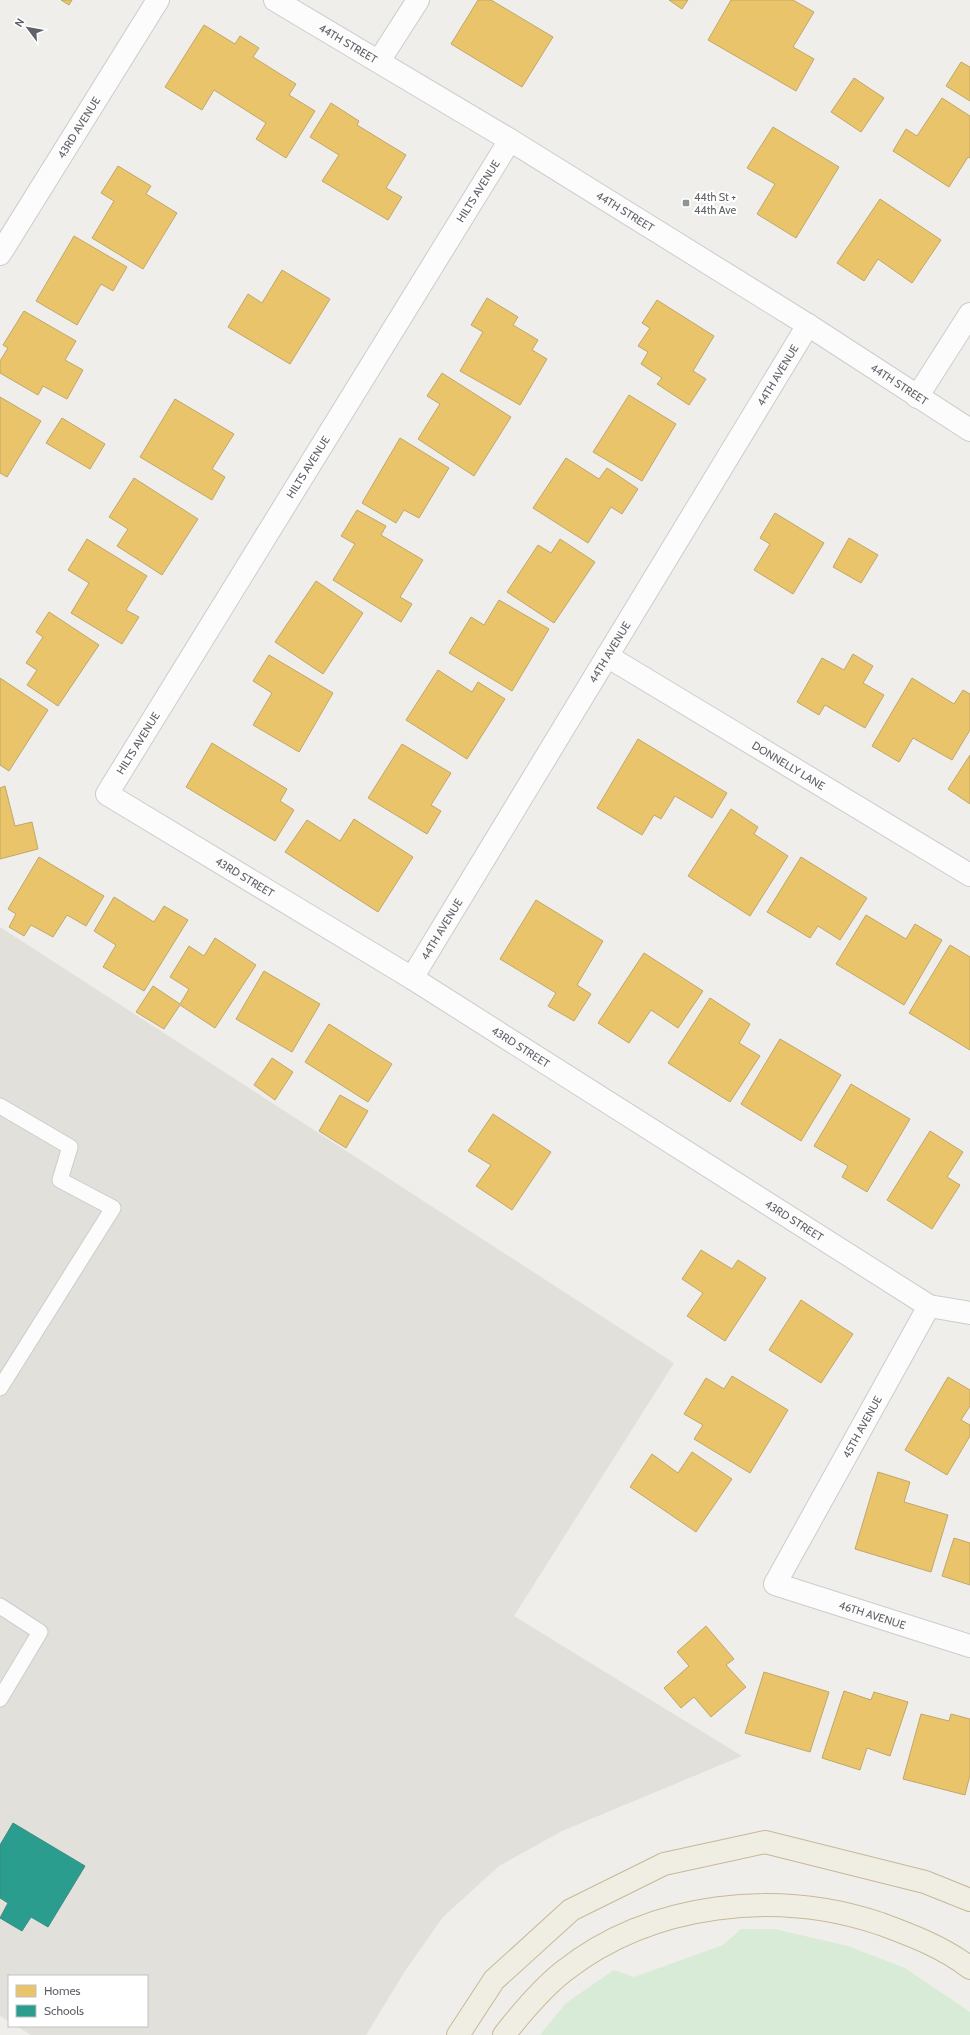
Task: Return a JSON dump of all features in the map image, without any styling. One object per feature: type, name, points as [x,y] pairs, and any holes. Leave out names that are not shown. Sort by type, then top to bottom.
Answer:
[{"type":"highway","points":[[458,2035],[494,1980],[571,1910],[664,1864],[766,1842],[925,1882],[970,1900]]},
{"type":"highway","points":[[504,2035],[522,2011],[564,1972],[596,1950],[632,1932],[670,1918],[711,1909],[751,1905],[792,1905],[853,1915],[911,1934],[970,1968]]},
{"type":"street","name":"43RD AVENUE","points":[[0,254],[158,0]]},
{"type":"street","name":"44TH STREET","points":[[275,0],[510,140],[808,325],[970,430]]},
{"type":"street","points":[[379,61],[418,0]]},
{"type":"street","name":"HILTS AVENUE","points":[[107,794],[510,140]]},
{"type":"street","points":[[917,397],[970,314]]},
{"type":"street","name":"44TH AVENUE","points":[[412,978],[808,325]]},
{"type":"street","name":"DONNELLY LANE","points":[[607,656],[970,875]]},
{"type":"street","name":"43RD STREET","points":[[107,794],[412,978],[929,1306]]},
{"type":"street","points":[[929,1306],[970,1313]]},
{"type":"street","name":"45TH AVENUE","points":[[775,1584],[929,1306]]},
{"type":"street","name":"46TH AVENUE","points":[[775,1584],[970,1646]]},
{"type":"lane","points":[[0,1106],[70,1147],[60,1180],[113,1208],[0,1388]]},
{"type":"lane","points":[[0,1606],[40,1632],[0,1700]]},
{"type":"shaded area","points":[[0,927],[674,1363],[514,1616],[742,1756],[562,1831],[499,1866],[443,1917],[405,1971],[366,2035],[31,2035],[18,2027],[148,2027],[148,1975],[8,1975],[8,2020],[0,2016]]},
{"type":"green space","points":[[741,1929],[774,1929],[848,1946],[905,1968],[970,2012],[970,2035],[540,2035],[566,2003],[614,1970],[634,1977],[723,1945]]},
{"type":"building: Homes","points":[[61,0],[72,0],[69,5]]},
{"type":"building: Homes","points":[[478,0],[491,0],[553,37],[522,87],[451,44]]},
{"type":"building: Homes","points":[[669,0],[688,0],[682,9]]},
{"type":"building: Homes","points":[[731,0],[793,0],[814,12],[793,47],[814,59],[796,91],[708,40]]},
{"type":"building: Homes","points":[[204,25],[235,44],[240,36],[259,48],[253,57],[296,84],[289,95],[315,111],[286,158],[256,139],[266,123],[214,90],[202,110],[165,87]]},
{"type":"building: Homes","points":[[961,62],[970,67],[970,101],[946,86]]},
{"type":"building: Homes","points":[[854,78],[884,98],[861,132],[831,112]]},
{"type":"building: Homes","points":[[942,98],[970,116],[970,158],[968,157],[949,187],[893,151],[906,129],[917,136]]},
{"type":"building: Homes","points":[[331,103],[359,121],[357,125],[406,155],[386,188],[402,197],[388,220],[322,181],[339,155],[310,137]]},
{"type":"building: Homes","points":[[773,127],[839,167],[796,238],[757,214],[775,184],[747,168]]},
{"type":"building: Homes","points":[[118,166],[151,186],[146,194],[177,213],[143,269],[92,238],[114,201],[101,193]]},
{"type":"building: Homes","points":[[880,199],[941,240],[912,283],[878,259],[864,281],[837,263]]},
{"type":"building: Homes","points":[[74,236],[127,267],[113,291],[101,284],[77,325],[36,301]]},
{"type":"building: Homes","points":[[282,270],[330,299],[290,364],[228,327],[248,294],[262,303]]},
{"type":"building: Homes","points":[[487,298],[518,317],[513,325],[538,340],[532,350],[547,359],[520,405],[460,371],[483,332],[471,325]]},
{"type":"building: Homes","points":[[657,300],[714,336],[693,371],[706,379],[689,405],[657,384],[662,378],[641,364],[648,352],[638,346],[650,328],[642,323]]},
{"type":"building: Homes","points":[[24,311],[76,341],[65,360],[83,370],[67,399],[43,386],[38,395],[0,373],[0,361],[8,348],[3,345]]},
{"type":"building: Homes","points":[[442,373],[511,417],[474,476],[418,439],[440,404],[427,396]]},
{"type":"building: Homes","points":[[629,395],[676,424],[642,481],[593,452]]},
{"type":"building: Homes","points":[[0,397],[41,421],[7,477],[0,473]]},
{"type":"building: Homes","points":[[175,399],[234,434],[212,469],[225,477],[212,500],[140,457]]},
{"type":"building: Homes","points":[[62,418],[105,444],[90,469],[46,443]]},
{"type":"building: Homes","points":[[400,438],[449,468],[419,518],[404,510],[396,523],[362,503]]},
{"type":"building: Homes","points":[[566,458],[599,479],[607,468],[638,489],[622,514],[611,507],[588,543],[533,508]]},
{"type":"building: Homes","points":[[134,478],[198,519],[162,575],[117,546],[128,529],[109,517]]},
{"type":"building: Homes","points":[[357,510],[386,526],[381,535],[423,560],[400,597],[412,604],[401,622],[333,580],[355,544],[341,536]]},
{"type":"building: Homes","points":[[775,513],[824,543],[793,594],[754,570],[770,544],[760,538]]},
{"type":"building: Homes","points":[[849,538],[878,555],[861,583],[833,567]]},
{"type":"building: Homes","points":[[87,539],[147,576],[126,610],[139,617],[122,644],[71,613],[89,583],[68,570]]},
{"type":"building: Homes","points":[[560,539],[595,562],[554,623],[507,592],[538,545],[551,553]]},
{"type":"building: Homes","points":[[316,581],[363,613],[323,674],[275,642]]},
{"type":"building: Homes","points":[[499,600],[549,629],[512,691],[449,653],[471,617],[484,625]]},
{"type":"building: Homes","points":[[49,612],[99,645],[58,706],[27,685],[37,670],[26,663],[43,637],[36,632]]},
{"type":"building: Homes","points":[[853,654],[873,666],[863,683],[884,695],[865,728],[825,705],[819,715],[797,702],[822,658],[844,670]]},
{"type":"building: Homes","points":[[269,655],[333,693],[299,752],[253,725],[272,693],[253,681]]},
{"type":"building: Homes","points":[[438,670],[472,692],[478,682],[505,699],[467,759],[406,720]]},
{"type":"building: Homes","points":[[0,678],[48,710],[9,771],[0,765]]},
{"type":"building: Homes","points":[[912,678],[954,704],[963,690],[970,694],[970,730],[952,760],[913,738],[899,762],[872,746]]},
{"type":"building: Homes","points":[[638,739],[727,793],[712,818],[675,796],[661,819],[654,815],[642,835],[597,808]]},
{"type":"building: Homes","points":[[212,743],[287,789],[280,801],[294,810],[275,841],[186,787]]},
{"type":"building: Homes","points":[[402,744],[451,773],[431,805],[441,811],[427,834],[368,798]]},
{"type":"building: Homes","points":[[970,755],[970,804],[948,789]]},
{"type":"building: Homes","points":[[5,786],[15,826],[32,822],[38,849],[0,859],[0,788]]},
{"type":"building: Homes","points":[[731,809],[758,827],[754,834],[788,856],[750,916],[688,876]]},
{"type":"building: Homes","points":[[354,819],[413,857],[378,912],[285,852],[307,820],[340,841]]},
{"type":"building: Homes","points":[[39,857],[104,896],[86,926],[67,915],[53,937],[31,925],[24,936],[9,927],[16,914],[8,909]]},
{"type":"building: Homes","points":[[801,857],[867,898],[840,940],[818,926],[810,938],[767,912]]},
{"type":"building: Homes","points":[[114,897],[154,922],[164,906],[188,920],[144,991],[103,967],[116,945],[94,931]]},
{"type":"building: Homes","points":[[536,900],[603,941],[577,985],[591,994],[574,1021],[548,1006],[556,993],[500,959]]},
{"type":"building: Homes","points":[[866,915],[906,939],[915,924],[942,940],[904,1005],[836,964]]},
{"type":"building: Homes","points":[[215,938],[256,965],[215,1028],[180,1005],[164,1029],[136,1012],[153,986],[180,1004],[189,989],[170,977],[189,946],[204,956]]},
{"type":"building: Homes","points":[[950,945],[970,957],[970,1050],[909,1013]]},
{"type":"building: Homes","points":[[644,953],[703,991],[678,1028],[651,1010],[629,1043],[598,1023]]},
{"type":"building: Homes","points":[[264,971],[320,1004],[292,1052],[236,1019]]},
{"type":"building: Homes","points":[[710,998],[750,1024],[739,1043],[760,1056],[730,1102],[668,1063]]},
{"type":"building: Homes","points":[[329,1024],[392,1064],[368,1102],[305,1062]]},
{"type":"building: Homes","points":[[780,1039],[841,1075],[801,1141],[741,1104]]},
{"type":"building: Homes","points":[[272,1058],[293,1072],[275,1100],[254,1085]]},
{"type":"building: Homes","points":[[851,1084],[910,1119],[867,1192],[842,1177],[848,1166],[814,1146]]},
{"type":"building: Homes","points":[[340,1095],[368,1111],[346,1148],[319,1131]]},
{"type":"building: Homes","points":[[493,1114],[551,1152],[512,1210],[476,1186],[491,1165],[468,1151]]},
{"type":"building: Homes","points":[[930,1131],[963,1152],[947,1177],[960,1185],[932,1229],[887,1200]]},
{"type":"building: Homes","points":[[701,1250],[732,1269],[738,1260],[766,1278],[725,1341],[687,1316],[703,1293],[682,1279]]},
{"type":"building: Homes","points":[[801,1300],[853,1334],[821,1383],[769,1350]]},
{"type":"building: Homes","points":[[732,1376],[788,1410],[750,1473],[694,1439],[703,1425],[684,1414],[706,1378],[724,1389]]},
{"type":"building: Homes","points":[[948,1377],[970,1390],[970,1406],[961,1420],[970,1425],[970,1436],[947,1475],[905,1450]]},
{"type":"building: Homes","points":[[692,1452],[732,1479],[696,1532],[630,1487],[652,1454],[678,1473]]},
{"type":"building: Homes","points":[[878,1472],[910,1482],[904,1502],[948,1515],[931,1572],[855,1549]]},
{"type":"building: Homes","points":[[954,1538],[970,1543],[970,1585],[942,1576]]},
{"type":"building: Homes","points":[[706,1626],[734,1659],[726,1665],[746,1687],[711,1717],[694,1697],[681,1708],[664,1688],[689,1666],[677,1652]]},
{"type":"building: Homes","points":[[764,1672],[829,1692],[810,1752],[745,1733]]},
{"type":"building: Homes","points":[[844,1691],[871,1700],[874,1692],[908,1702],[890,1756],[867,1748],[860,1770],[822,1758]]},
{"type":"building: Homes","points":[[921,1714],[949,1721],[951,1714],[970,1719],[970,1775],[965,1795],[903,1779]]},
{"type":"building: Schools","points":[[13,1823],[85,1866],[48,1927],[31,1917],[22,1931],[0,1918],[8,1903],[0,1898],[0,1845]]},
{"type":"place","name":"44th St + 44th Ave","points":[[686,203]]}]
